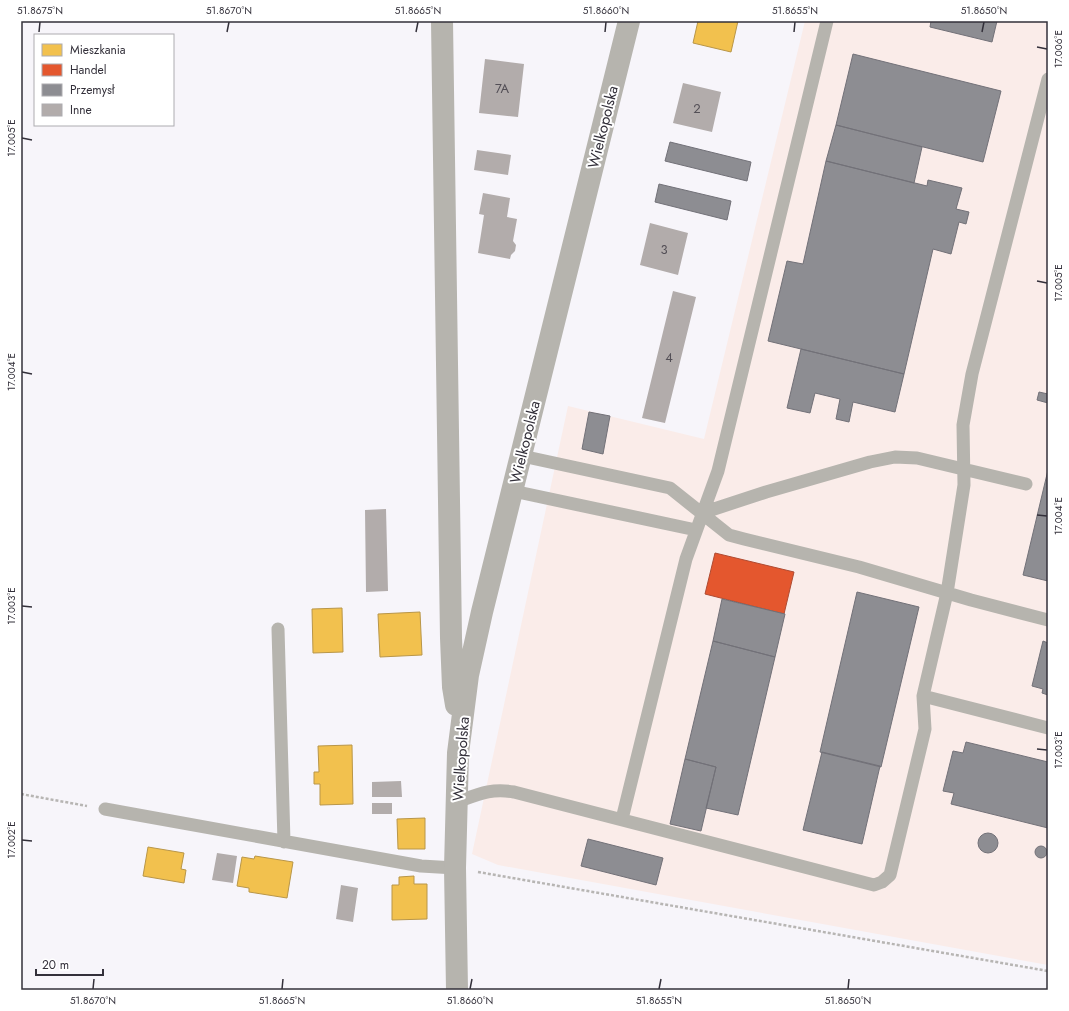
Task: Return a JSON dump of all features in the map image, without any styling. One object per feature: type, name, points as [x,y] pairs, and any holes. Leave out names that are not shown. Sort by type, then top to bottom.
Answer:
[{"type":"street","points":[[442,21],[451,638],[453,687],[460,738]]},
{"type":"street","name":"Wielkopolska","points":[[456,990],[455,868],[458,802],[458,753],[468,676],[482,612],[629,21]]},
{"type":"lane","points":[[622,819],[686,559],[718,471],[827,21]]},
{"type":"lane","points":[[458,802],[490,790],[514,792],[874,885],[882,882],[890,875],[925,729],[923,696],[947,593],[964,485],[963,425],[972,374],[1048,79]]},
{"type":"lane","points":[[522,456],[670,488],[730,534],[744,539],[859,567],[947,593],[1048,620]]},
{"type":"lane","points":[[702,513],[766,492],[870,462],[895,457],[917,458],[1026,484]]},
{"type":"lane","points":[[513,491],[696,530]]},
{"type":"lane","points":[[278,629],[284,842]]},
{"type":"lane","points":[[923,696],[1048,728]]},
{"type":"lane","points":[[105,809],[421,866],[455,868]]},
{"type":"path","points":[[21,794],[105,809]]},
{"type":"path","points":[[455,868],[1048,972]]},
{"type":"shaded area","points":[[805,21],[1048,21],[1048,965],[498,865],[472,854],[568,406],[704,439]]},
{"type":"building: Mieszkania","points":[[698,21],[738,21],[731,52],[693,43]]},
{"type":"building: Mieszkania","points":[[342,608],[343,652],[313,653],[312,609]]},
{"type":"building: Mieszkania","points":[[420,612],[422,655],[380,657],[378,614]]},
{"type":"building: Mieszkania","points":[[352,745],[353,804],[320,805],[320,784],[314,784],[314,772],[319,772],[318,746]]},
{"type":"building: Mieszkania","points":[[425,818],[425,849],[398,849],[397,819]]},
{"type":"building: Mieszkania","points":[[148,847],[184,853],[181,869],[186,870],[184,883],[143,876]]},
{"type":"building: Mieszkania","points":[[255,856],[293,862],[287,898],[249,892],[249,888],[237,886],[242,857],[254,859]]},
{"type":"building: Mieszkania","points":[[414,876],[414,884],[427,884],[427,919],[392,920],[392,885],[399,885],[399,877]]},
{"type":"building: Handel","points":[[715,553],[794,572],[784,614],[705,594]]},
{"type":"building: Przemysł","points":[[931,21],[997,21],[992,42],[930,27]]},
{"type":"building: Przemysł","points":[[853,54],[1001,91],[983,162],[836,125]]},
{"type":"building: Przemysł","points":[[836,125],[922,147],[914,183],[826,161]]},
{"type":"building: Przemysł","points":[[670,142],[751,162],[747,181],[665,161]]},
{"type":"building: Przemysł","points":[[826,161],[927,186],[928,180],[962,188],[956,209],[969,212],[966,224],[959,222],[951,254],[933,249],[904,374],[768,341],[787,261],[803,264]]},
{"type":"building: Przemysł","points":[[659,184],[731,201],[727,220],[655,202]]},
{"type":"building: Przemysł","points":[[801,349],[904,374],[895,412],[853,402],[849,422],[836,419],[840,399],[815,393],[810,413],[787,408]]},
{"type":"building: Przemysł","points":[[1039,392],[1048,394],[1048,403],[1037,400]]},
{"type":"building: Przemysł","points":[[589,412],[610,416],[603,454],[582,449]]},
{"type":"building: Przemysł","points":[[1048,470],[1048,581],[1023,575]]},
{"type":"building: Przemysł","points":[[857,592],[919,607],[881,767],[820,752]]},
{"type":"building: Przemysł","points":[[722,599],[785,614],[775,657],[713,641]]},
{"type":"building: Przemysł","points":[[713,641],[775,657],[738,815],[706,808],[716,767],[685,759]]},
{"type":"building: Przemysł","points":[[1043,641],[1048,643],[1048,695],[1042,693],[1043,689],[1032,686]]},
{"type":"building: Przemysł","points":[[966,742],[1048,762],[1048,828],[951,804],[954,793],[943,791],[953,751],[963,753]]},
{"type":"building: Przemysł","points":[[822,752],[880,766],[862,844],[803,830]]},
{"type":"building: Przemysł","points":[[685,759],[716,767],[701,831],[670,824]]},
{"type":"building: Przemysł","points":[[984,833],[992,833],[998,839],[998,847],[992,853],[984,853],[978,847],[978,839]]},
{"type":"building: Przemysł","points":[[588,839],[663,858],[656,885],[581,866]]},
{"type":"building: Przemysł","points":[[1043,846],[1046,847],[1046,857],[1039,858],[1036,857],[1035,850],[1036,847]]},
{"type":"building: Inne","points":[[485,59],[524,64],[518,117],[479,113]]},
{"type":"building: Inne","points":[[683,83],[721,92],[712,132],[673,123]]},
{"type":"building: Inne","points":[[477,150],[511,155],[508,175],[474,170]]},
{"type":"building: Inne","points":[[483,193],[510,198],[507,217],[517,219],[513,241],[516,245],[515,251],[511,255],[510,259],[478,253],[484,215],[479,214]]},
{"type":"building: Inne","points":[[650,223],[688,233],[678,275],[640,265]]},
{"type":"building: Inne","points":[[673,291],[696,297],[665,423],[642,418]]},
{"type":"building: Inne","points":[[386,509],[388,591],[366,592],[365,510]]},
{"type":"building: Inne","points":[[401,781],[402,797],[372,797],[372,782]]},
{"type":"building: Inne","points":[[372,803],[392,803],[392,814],[372,814]]},
{"type":"building: Inne","points":[[217,853],[237,856],[233,883],[212,880]]},
{"type":"building: Inne","points":[[341,885],[358,888],[353,922],[336,919]]}]
